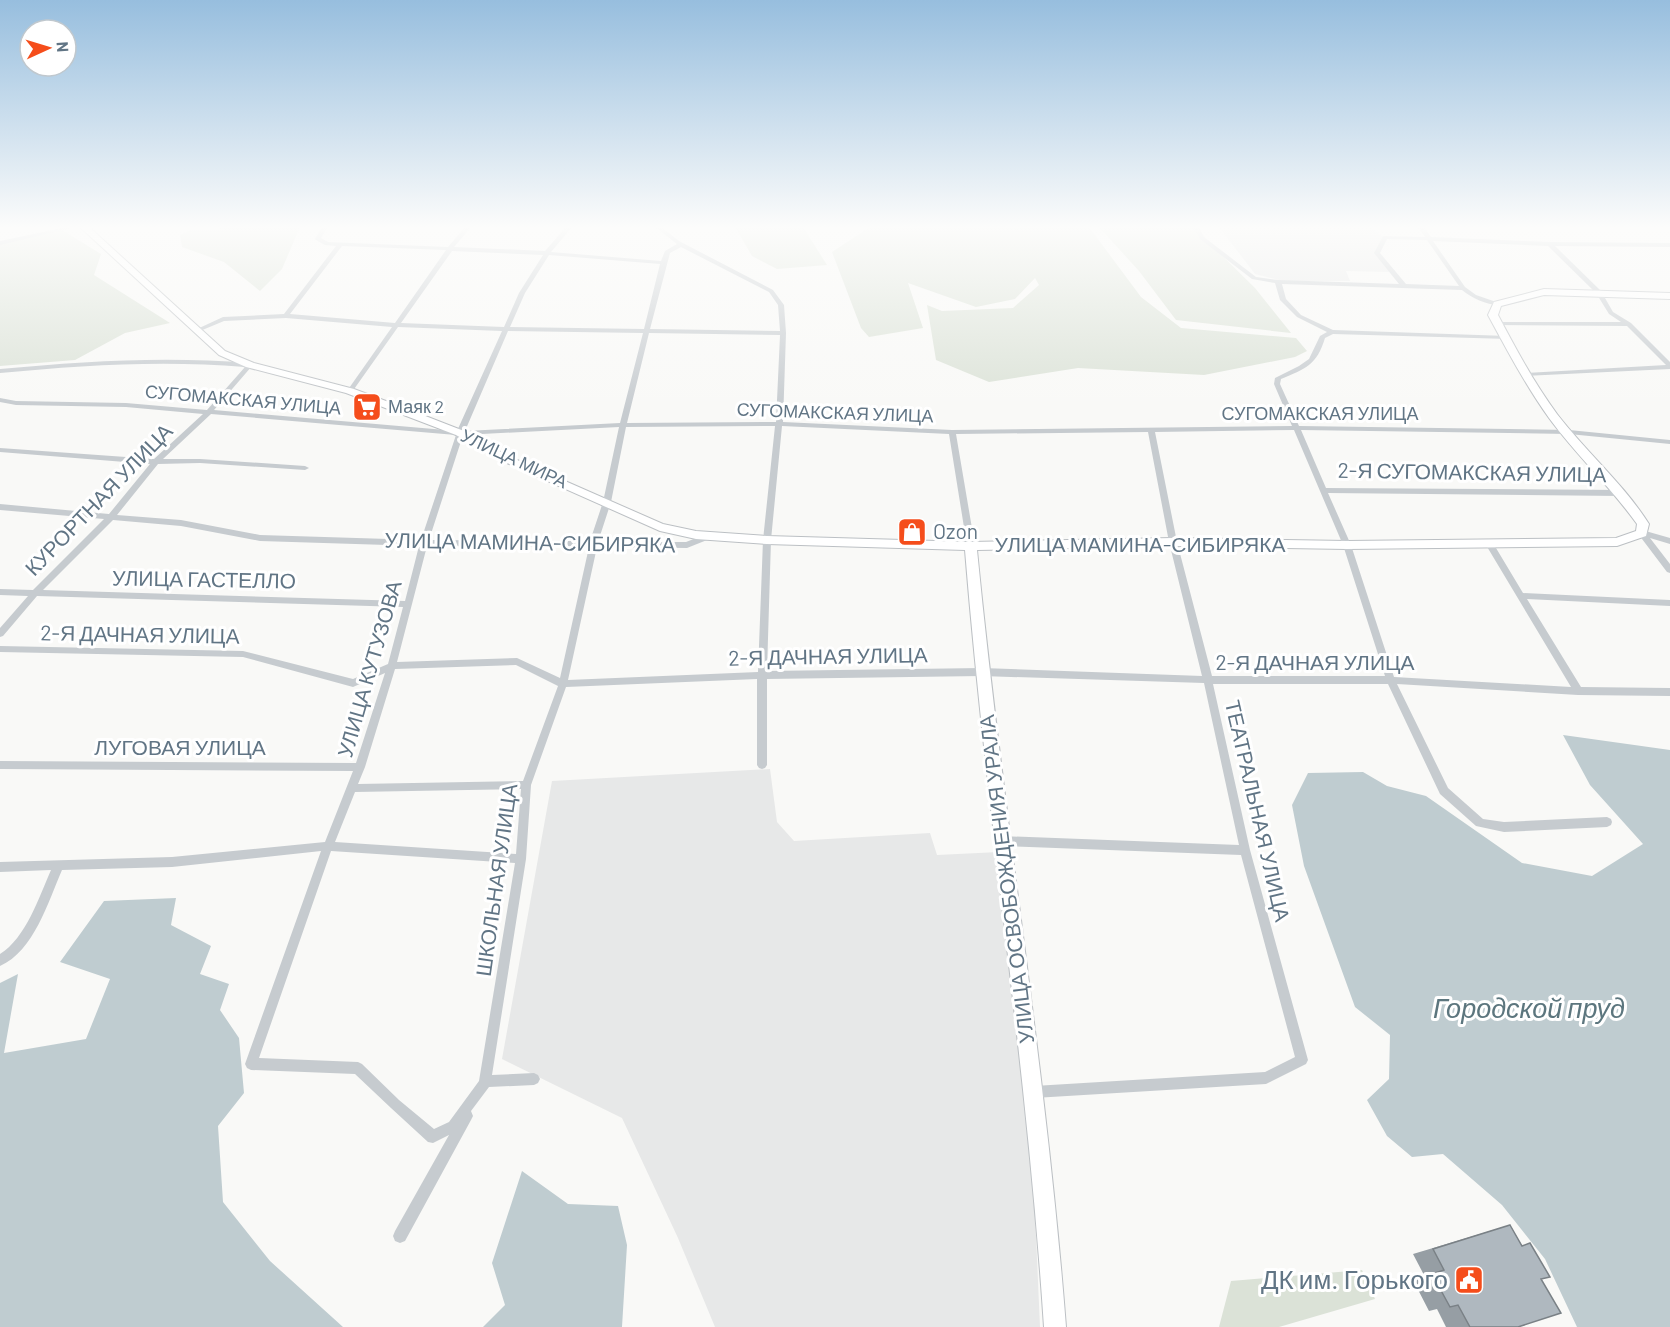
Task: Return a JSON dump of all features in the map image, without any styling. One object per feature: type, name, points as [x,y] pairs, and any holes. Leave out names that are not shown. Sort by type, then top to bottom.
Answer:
[{"type":"main road","name":"УЛИЦА МИРА","points":[[153,289],[222,353],[250,365],[350,391],[460,433],[502,457],[660,527],[677,532],[709,536]]},
{"type":"main road","points":[[1641,534],[1643,524],[1621,493],[1554,417],[1526,375],[1493,315],[1497,304],[1544,292],[1670,296]]},
{"type":"main road","name":"УЛИЦА МАМИНА-СИБИРЯКА","points":[[709,536],[971,546],[1173,542],[1347,545],[1617,542],[1641,534]]},
{"type":"main road","name":"УЛИЦА ОСВОБОЖДЕНИЯ УРАЛА","points":[[971,546],[982,672],[1001,841],[1034,1092],[1047,1214],[1055,1327]]},
{"type":"street","points":[[286,316],[306,289]]},
{"type":"street","points":[[350,391],[422,289]]},
{"type":"street","name":"УЛИЦА КУТУЗОВА","points":[[486,1081],[453,1126],[433,1137],[358,1068],[251,1064],[327,846],[360,767],[393,666],[424,543],[460,433],[525,289]]},
{"type":"street","name":"ШКОЛЬНАЯ УЛИЦА","points":[[400,1236],[486,1081],[521,859],[526,785],[563,684],[593,545],[607,502],[623,425],[657,289]]},
{"type":"street","points":[[762,765],[762,675],[767,540],[779,424],[783,333],[781,304],[767,289]]},
{"type":"street","points":[[1280,289],[1283,300],[1299,316],[1332,332]]},
{"type":"street","points":[[1464,289],[1474,296],[1497,304]]},
{"type":"street","points":[[1596,289],[1611,313],[1629,324],[1670,367]]},
{"type":"street","points":[[198,330],[223,319],[286,316],[397,325],[507,329],[783,333]]},
{"type":"street","points":[[1499,324],[1629,324]]},
{"type":"street","points":[[1507,338],[1332,332],[1322,336],[1317,356],[1307,365],[1278,378],[1277,384],[1347,545],[1391,680],[1444,791],[1480,823],[1504,827],[1606,822]]},
{"type":"street","points":[[0,371],[118,360],[205,360],[250,365]]},
{"type":"street","name":"КУРОРТНАЯ УЛИЦА","points":[[0,634],[34,594],[111,517],[156,462],[208,413],[250,365]]},
{"type":"street","points":[[1526,375],[1670,367]]},
{"type":"street","name":"СУГОМАКСКАЯ УЛИЦА","points":[[0,400],[126,405],[460,433],[623,425],[779,424],[952,432],[1295,428],[1569,432],[1670,442]]},
{"type":"street","name":"ТЕАТРАЛЬНАЯ УЛИЦА","points":[[1034,1092],[1266,1078],[1302,1060],[1245,850],[1208,680],[1173,542],[1150,429]]},
{"type":"street","name":"УЛИЦА ОСВОБОЖДЕНИЯ УРАЛА","points":[[952,432],[971,546]]},
{"type":"street","points":[[0,450],[156,462],[200,461],[305,468]]},
{"type":"street","name":"2-Я СУГОМАКСКАЯ УЛИЦА","points":[[1322,490],[1621,493]]},
{"type":"street","name":"УЛИЦА МАМИНА-СИБИРЯКА","points":[[0,507],[181,523],[260,538],[424,543],[687,545],[709,536]]},
{"type":"street","points":[[1641,534],[1670,570]]},
{"type":"street","name":"УЛИЦА МАМИНА-СИБИРЯКА","points":[[1641,534],[1670,541]]},
{"type":"street","points":[[1490,544],[1578,691]]},
{"type":"street","name":"УЛИЦА ГАСТЕЛЛО","points":[[0,592],[407,604]]},
{"type":"street","points":[[1521,596],[1670,603]]},
{"type":"street","name":"2-Я ДАЧНАЯ УЛИЦА","points":[[0,649],[243,654],[354,683],[393,666],[517,661],[563,684],[762,675],[982,672],[1208,680],[1391,680],[1578,691],[1670,692]]},
{"type":"street","name":"ЛУГОВАЯ УЛИЦА","points":[[0,765],[360,767]]},
{"type":"street","points":[[352,788],[526,785]]},
{"type":"street","points":[[1001,841],[1245,850]]},
{"type":"street","points":[[0,867],[172,862],[327,846],[521,859]]},
{"type":"street","points":[[0,960],[6,958],[26,935],[58,867]]},
{"type":"street","points":[[486,1081],[534,1079]]},
{"type":"shaded area","points":[[0,289],[116,289],[170,323],[125,333],[75,360],[0,366]]},
{"type":"shaded area","points":[[846,289],[910,289],[923,328],[869,337],[861,328]]},
{"type":"shaded area","points":[[925,289],[1025,289],[1015,299],[976,307]]},
{"type":"shaded area","points":[[1035,289],[1135,289],[1141,297],[1181,328],[1296,338],[1307,351],[1295,357],[1204,375],[1078,368],[989,382],[936,360],[927,305],[942,311],[1013,308]]},
{"type":"shaded area","points":[[1153,289],[1256,289],[1291,333],[1176,320]]},
{"type":"shaded area","points":[[770,769],[777,822],[794,841],[930,833],[937,855],[999,852],[1035,1213],[1040,1327],[715,1327],[678,1238],[622,1118],[502,1059],[552,781]]},
{"type":"shaded area","points":[[1362,1270],[1375,1299],[1279,1327],[1219,1327],[1231,1281]]},
{"type":"water","name":"Городской пруд","points":[[1563,735],[1670,750],[1670,1327],[1577,1327],[1545,1259],[1502,1205],[1443,1154],[1412,1157],[1387,1136],[1367,1100],[1389,1079],[1390,1035],[1355,1007],[1304,866],[1292,805],[1308,773],[1363,772],[1387,786],[1426,796],[1522,863],[1592,876],[1643,844],[1590,785]]},
{"type":"water","points":[[176,898],[171,925],[211,946],[200,974],[229,984],[220,1010],[239,1038],[244,1093],[218,1126],[223,1202],[270,1261],[343,1327],[0,1327],[0,983],[18,974],[4,1053],[86,1039],[110,979],[60,962],[104,901]]},
{"type":"water","points":[[522,1171],[568,1204],[618,1206],[627,1245],[622,1327],[483,1327],[505,1305],[492,1263]]},
{"type":"building","name":"ДК им. Горького","points":[[1510,1225],[1522,1246],[1530,1243],[1550,1277],[1541,1279],[1561,1313],[1518,1327],[1470,1327],[1458,1305],[1450,1307],[1432,1274],[1444,1270],[1433,1249]]},
{"type":"place","name":"Маяк 2","points":[[367,407]]},
{"type":"place","name":"Ozon","points":[[912,532]]},
{"type":"place","name":"ДК им. Горького","points":[[1469,1280]]}]
